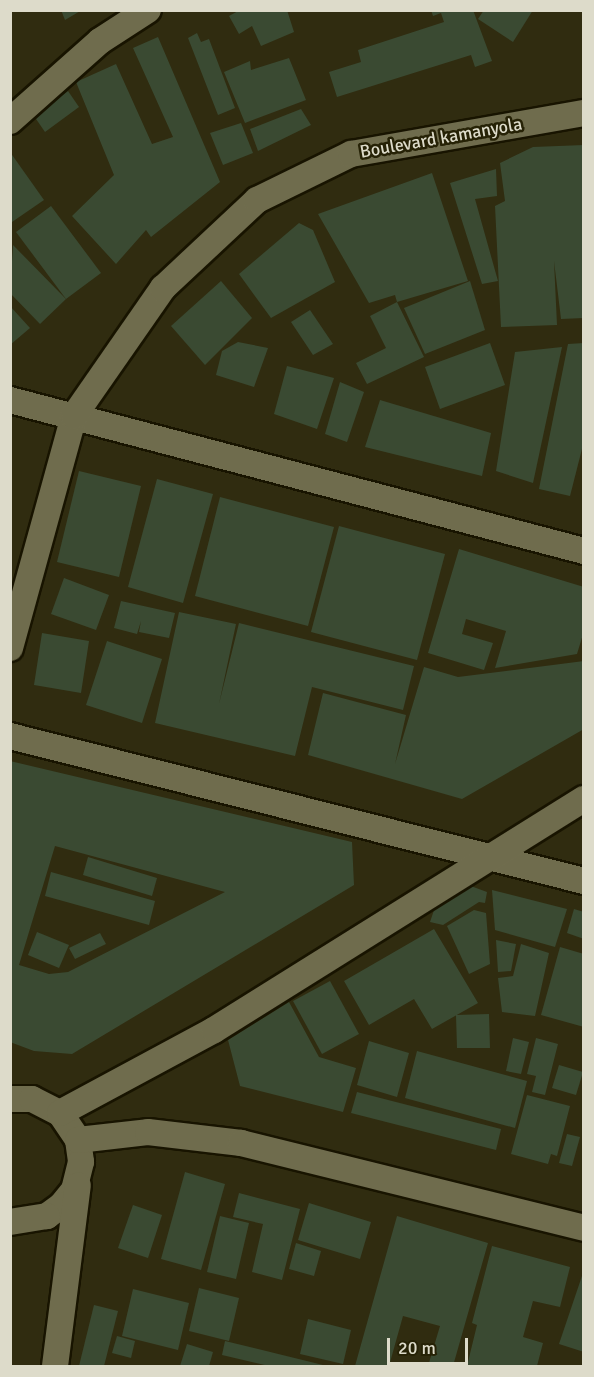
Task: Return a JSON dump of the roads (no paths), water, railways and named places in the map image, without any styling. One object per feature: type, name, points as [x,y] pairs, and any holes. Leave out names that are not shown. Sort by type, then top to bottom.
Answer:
[{"type":"street","points":[[10,121],[100,41],[148,10]]},
{"type":"street","name":"Boulevard kamanyola","points":[[10,648],[74,416],[162,288],[257,200],[351,154],[584,113]]},
{"type":"street","points":[[10,400],[584,551]]},
{"type":"street","points":[[10,736],[584,881]]},
{"type":"street","points":[[60,1113],[214,1030],[487,856],[584,799]]},
{"type":"street","points":[[10,1099],[32,1099],[60,1113],[78,1140],[80,1173],[55,1366]]},
{"type":"street","points":[[78,1140],[148,1132],[241,1143],[584,1228]]},
{"type":"street","points":[[10,1222],[29,1222],[55,1211],[74,1190],[80,1173]]}]
